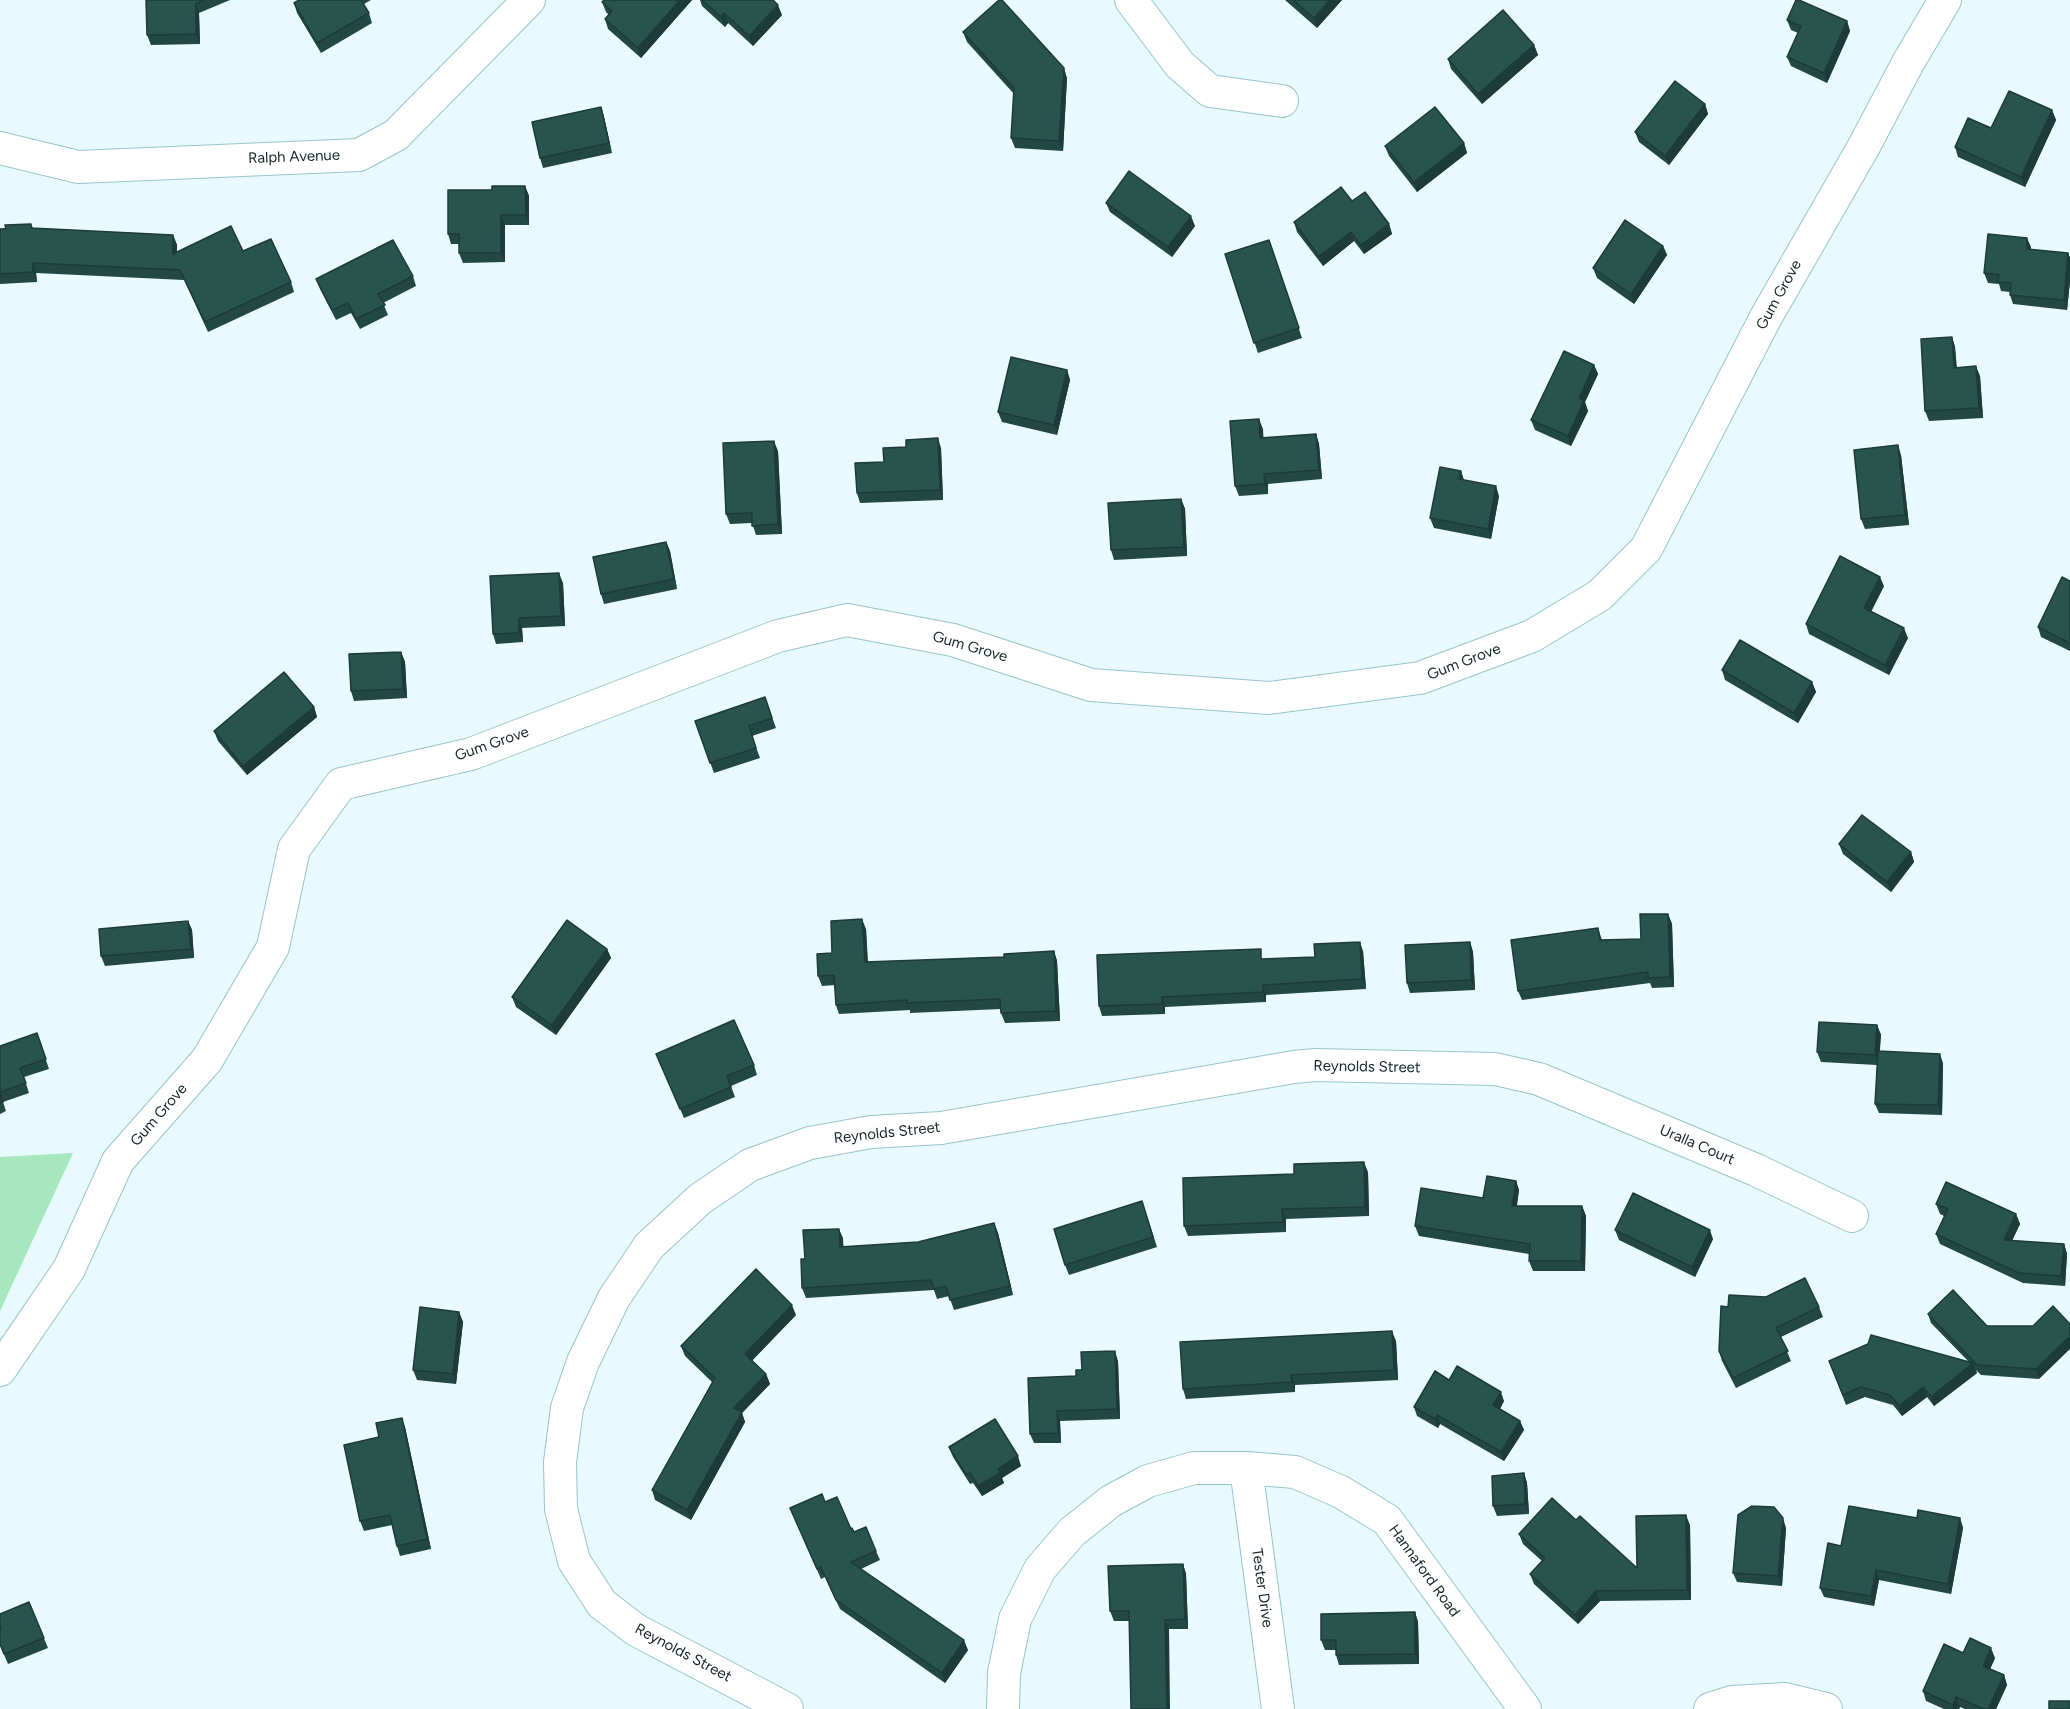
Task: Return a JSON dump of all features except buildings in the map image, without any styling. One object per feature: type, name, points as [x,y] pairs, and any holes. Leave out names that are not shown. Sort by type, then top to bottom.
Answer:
[{"type":"street","name":"Ralph Avenue","points":[[0,148],[78,167],[359,155],[396,135],[529,0]]},
{"type":"street","points":[[1131,0],[1180,65],[1210,91],[1282,101]]},
{"type":"street","name":"Gum Grove","points":[[0,1370],[69,1269],[118,1161],[207,1060],[273,947],[294,849],[341,784],[471,754],[778,636],[847,620],[953,640],[1091,685],[1269,698],[1420,678],[1532,636],[1600,595],[1646,549],[1766,317],[1945,0]]},
{"type":"street","name":"Reynolds Street","points":[[787,1709],[636,1630],[602,1604],[574,1562],[561,1509],[560,1462],[567,1408],[583,1362],[614,1298],[649,1246],[700,1199],[750,1165],[810,1143],[871,1132],[941,1128],[1294,1067],[1316,1065],[1495,1069],[1539,1079]]},
{"type":"street","name":"Uralla Court","points":[[1539,1079],[1756,1170],[1852,1216]]},
{"type":"street","name":"Hannaford Road","points":[[1003,1709],[1004,1673],[1015,1619],[1040,1569],[1072,1532],[1111,1501],[1148,1481],[1194,1468],[1246,1468],[1295,1472],[1341,1492],[1387,1520],[1525,1709]]},
{"type":"street","name":"Tester Drive","points":[[1246,1468],[1278,1709]]},
{"type":"street","points":[[1710,1709],[1732,1702],[1785,1699],[1826,1709]]},
{"type":"green space","points":[[73,1153],[0,1311],[0,1157]]}]
